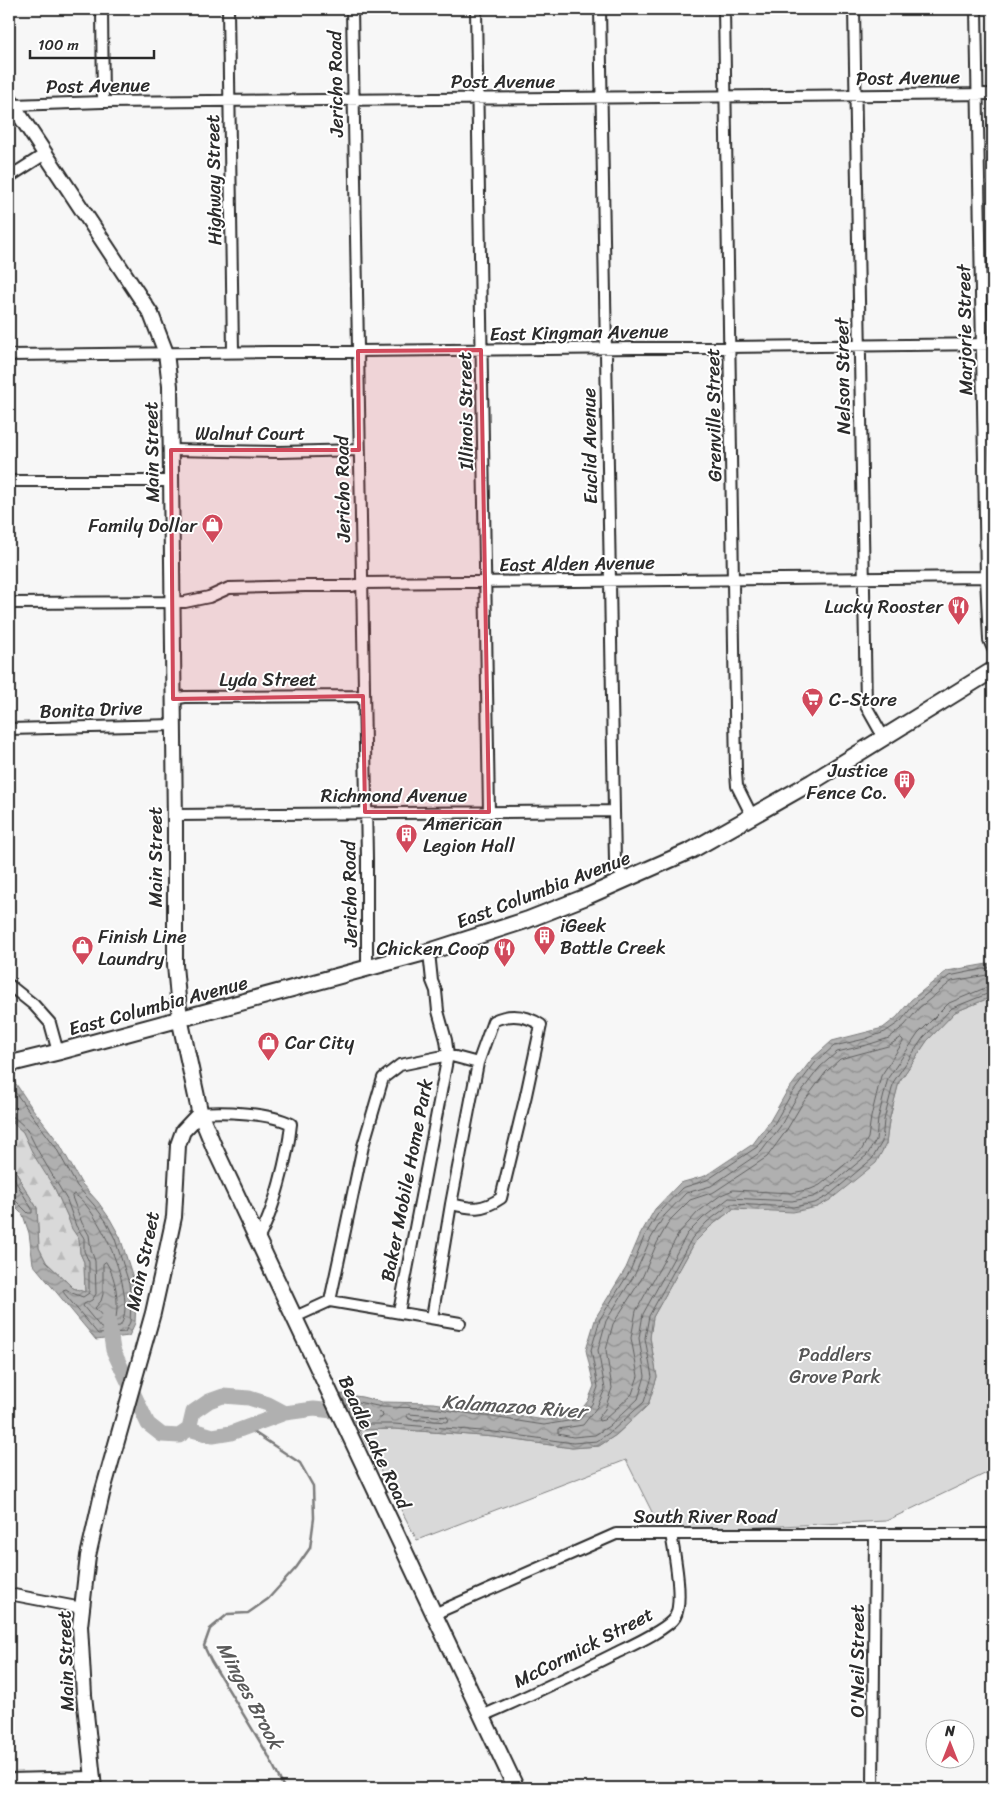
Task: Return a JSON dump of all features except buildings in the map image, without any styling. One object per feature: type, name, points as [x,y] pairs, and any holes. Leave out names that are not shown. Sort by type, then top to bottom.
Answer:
[{"type":"main road","name":"East Columbia Avenue","points":[[16,1062],[180,1020],[432,951],[527,920],[692,850],[812,782],[993,670]]},
{"type":"main road","name":"Main Street","points":[[180,1020],[200,1113]]},
{"type":"main road","name":"Beadle Lake Road","points":[[200,1113],[349,1435],[516,1788]]},
{"type":"street","points":[[102,9],[103,102]]},
{"type":"street","name":"Highway Street","points":[[228,9],[233,352]]},
{"type":"street","name":"Jericho Road","points":[[352,9],[367,858],[367,969]]},
{"type":"street","name":"Illinois Street","points":[[476,9],[489,812]]},
{"type":"street","name":"Euclid Avenue","points":[[600,9],[615,861],[624,880]]},
{"type":"street","name":"Grenville Street","points":[[724,9],[736,780],[737,786],[752,816]]},
{"type":"street","name":"Nelson Street","points":[[854,9],[866,706],[884,738]]},
{"type":"street","name":"Marjorie Street","points":[[976,9],[986,577],[989,640],[993,649]]},
{"type":"street","name":"Post Avenue","points":[[11,102],[993,94]]},
{"type":"street","name":"Main Street","points":[[11,102],[151,314],[166,353],[169,378],[171,450],[175,965],[180,1020]]},
{"type":"street","points":[[9,177],[45,154]]},
{"type":"street","name":"East Kingman Avenue","points":[[9,355],[993,344]]},
{"type":"street","name":"Walnut Court","points":[[171,450],[280,452],[359,450]]},
{"type":"street","points":[[9,481],[171,481]]},
{"type":"street","name":"East Alden Avenue","points":[[9,603],[185,602],[209,596],[229,588],[352,586],[361,583],[986,577]]},
{"type":"street","name":"Lyda Street","points":[[173,699],[185,697],[363,696]]},
{"type":"street","name":"Bonita Drive","points":[[9,729],[174,725]]},
{"type":"street","name":"Richmond Avenue","points":[[175,815],[614,811]]},
{"type":"street","points":[[432,951],[432,981],[448,1055]]},
{"type":"street","points":[[9,985],[34,1005],[50,1023],[58,1052]]},
{"type":"street","points":[[432,1318],[451,1204],[478,1063],[493,1021],[502,1017],[516,1016],[532,1019],[541,1025],[501,1198],[491,1205],[476,1209],[451,1204]]},
{"type":"street","name":"Baker Mobile Home Park","points":[[399,1312],[448,1055]]},
{"type":"street","name":"Baker Mobile Home Park","points":[[460,1323],[330,1301],[363,1146],[383,1078],[400,1065],[448,1055],[478,1063]]},
{"type":"street","points":[[200,1113],[218,1111],[282,1119],[291,1124],[277,1189],[266,1226],[258,1239]]},
{"type":"street","name":"Main Street","points":[[93,1783],[80,1656],[80,1626],[88,1556],[102,1494],[153,1313],[174,1217],[178,1145],[183,1131],[200,1113]]},
{"type":"street","points":[[295,1317],[330,1301]]},
{"type":"street","name":"South River Road","points":[[434,1614],[616,1534],[993,1534]]},
{"type":"street","name":"McCormick Street","points":[[482,1716],[616,1654],[671,1622],[676,1615],[678,1593],[676,1560],[671,1534]]},
{"type":"street","name":"O'Neil Street","points":[[873,1788],[875,1534]]},
{"type":"street","points":[[9,1594],[82,1608]]},
{"type":"street","points":[[9,1779],[93,1783]]},
{"type":"highlighted area","points":[[481,350],[489,812],[365,812],[363,696],[173,699],[171,450],[359,450],[358,351]]},
{"type":"green space","name":"Paddlers Grove Park","points":[[989,998],[993,999],[993,1470],[886,1521],[738,1528],[660,1528],[626,1460],[417,1540],[359,1430],[394,1429],[494,1437],[572,1448],[599,1446],[616,1435],[648,1405],[657,1377],[650,1337],[653,1317],[695,1242],[711,1226],[733,1209],[886,1144],[889,1121],[899,1082],[927,1041],[955,1012]]},
{"type":"green space","points":[[11,1121],[23,1132],[55,1189],[72,1228],[79,1239],[80,1253],[84,1262],[85,1293],[73,1288],[46,1262],[39,1248],[37,1208],[21,1182],[9,1156],[9,1123]]},
{"type":"water","points":[[993,963],[993,999],[989,998],[955,1012],[927,1041],[899,1082],[889,1121],[886,1144],[876,1163],[830,1200],[817,1207],[793,1212],[733,1209],[711,1226],[695,1242],[653,1317],[650,1338],[657,1377],[648,1405],[616,1435],[599,1446],[572,1448],[494,1437],[394,1429],[359,1430],[341,1394],[382,1402],[434,1403],[545,1420],[577,1415],[588,1401],[594,1386],[586,1350],[596,1317],[626,1268],[640,1235],[655,1209],[680,1183],[705,1176],[753,1144],[770,1121],[786,1093],[812,1059],[832,1041],[883,1028],[897,1017],[911,1000],[947,971]]},
{"type":"water","points":[[12,1078],[59,1143],[81,1183],[98,1202],[120,1237],[134,1281],[136,1302],[135,1323],[129,1336],[96,1340],[33,1264],[29,1233],[23,1215],[9,1201],[9,1156],[21,1182],[37,1208],[39,1248],[46,1262],[73,1288],[85,1292],[84,1262],[80,1253],[79,1239],[72,1229],[55,1189],[33,1154],[23,1132],[11,1121],[9,1123],[9,1079]]},
{"type":"waterway","name":"Kalamazoo River","points":[[108,1318],[113,1350],[148,1424],[162,1435],[179,1436],[189,1429],[193,1412],[209,1401],[223,1396],[249,1398],[268,1404],[285,1413],[314,1409],[371,1415]]},
{"type":"waterway","name":"Kalamazoo River","points":[[189,1429],[213,1436],[231,1433],[285,1413]]},
{"type":"waterway","name":"Minges Brook","points":[[246,1427],[300,1463],[313,1486],[314,1518],[310,1548],[296,1568],[268,1599],[248,1613],[228,1614],[210,1629],[204,1646],[211,1661],[268,1755],[284,1788]]},
{"type":"place","name":"Family Dollar","points":[[213,544]]},
{"type":"place","name":"Lucky Rooster","points":[[959,625]]},
{"type":"place","name":"C-Store","points":[[813,718]]},
{"type":"place","name":"Justice Fence Co.","points":[[904,800]]},
{"type":"place","name":"American Legion Hall","points":[[407,853]]},
{"type":"place","name":"iGeek Battle Creek","points":[[544,955]]},
{"type":"place","name":"Finish Line Laundry","points":[[82,966]]},
{"type":"place","name":"Chicken Coop","points":[[505,967]]},
{"type":"place","name":"Car City","points":[[269,1061]]}]
